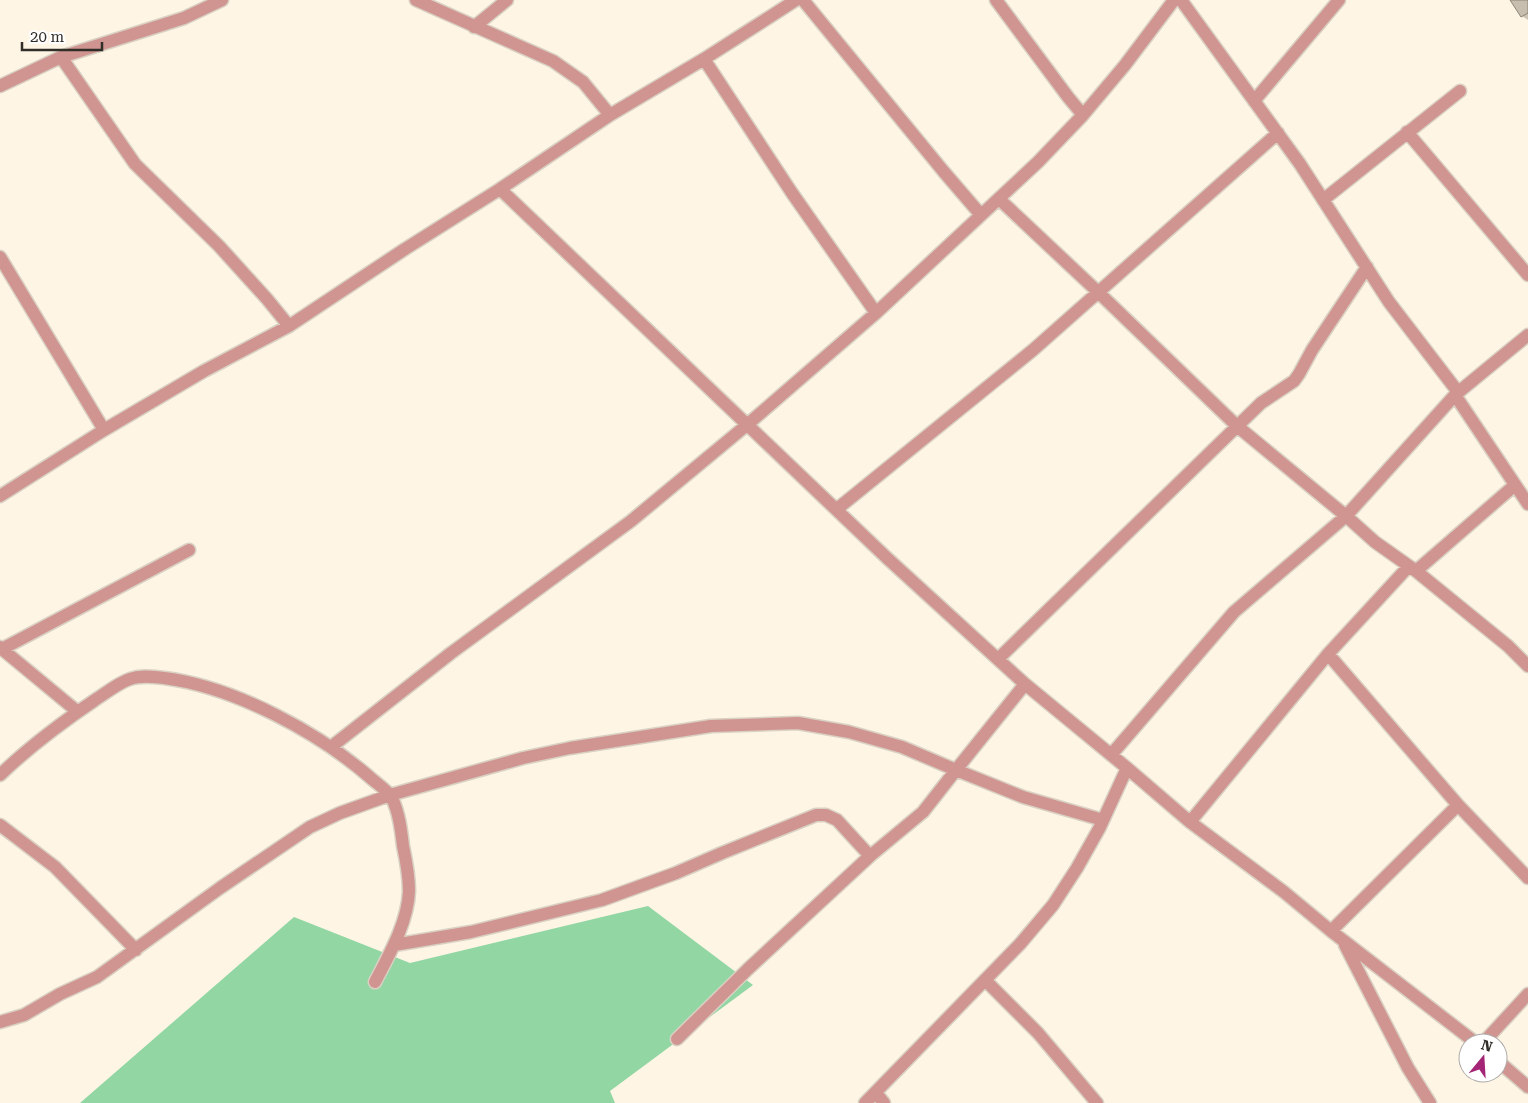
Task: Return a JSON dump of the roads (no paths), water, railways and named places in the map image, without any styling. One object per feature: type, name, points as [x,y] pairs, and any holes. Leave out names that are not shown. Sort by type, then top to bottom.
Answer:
[{"type":"street","points":[[416,0],[553,60],[583,82],[610,115]]},
{"type":"street","points":[[474,27],[507,0]]},
{"type":"street","points":[[0,496],[104,430],[204,371],[289,326],[610,115],[704,59],[777,5],[796,0]]},
{"type":"street","points":[[803,0],[981,215]]},
{"type":"street","points":[[996,0],[1068,98],[1083,115]]},
{"type":"street","points":[[330,747],[451,653],[631,521],[748,424],[876,313],[1038,162],[1083,115],[1125,65],[1174,0]]},
{"type":"street","points":[[1181,0],[1278,133],[1389,302],[1456,394],[1528,504]]},
{"type":"street","points":[[1254,101],[1338,0]]},
{"type":"street","points":[[0,86],[61,57],[184,18],[213,2]]},
{"type":"street","points":[[61,57],[135,164],[219,246],[289,326]]},
{"type":"street","points":[[704,59],[792,193],[876,313]]},
{"type":"street","points":[[1323,200],[1460,91]]},
{"type":"street","points":[[1407,132],[1528,275]]},
{"type":"street","points":[[836,509],[1033,350],[1278,133]]},
{"type":"street","points":[[500,189],[887,558],[1025,684],[1190,822],[1284,892],[1331,932],[1463,1033]]},
{"type":"street","points":[[999,199],[1237,426],[1376,542],[1413,568],[1508,646],[1528,666]]},
{"type":"street","points":[[0,256],[104,430]]},
{"type":"street","points":[[998,659],[1261,403],[1294,381],[1367,267]]},
{"type":"street","points":[[1111,755],[1234,612],[1346,516],[1456,394],[1528,335]]},
{"type":"street","points":[[1190,822],[1328,654],[1413,568],[1515,485]]},
{"type":"street","points":[[78,712],[1,648],[189,550]]},
{"type":"street","points":[[1328,654],[1458,805],[1528,878]]},
{"type":"street","points":[[0,776],[46,734],[131,679],[146,676],[199,686],[234,697],[272,713],[330,747],[356,765],[390,795],[397,811],[409,878],[409,893],[405,914],[394,945],[375,982]]},
{"type":"street","points":[[677,1038],[870,856],[923,812],[1025,684]]},
{"type":"street","points":[[0,1022],[24,1015],[60,994],[97,976],[136,950],[228,882],[310,827],[340,813],[390,795],[523,758],[570,748],[711,726],[798,723],[849,732],[902,747],[1023,798],[1103,820]]},
{"type":"street","points":[[865,1103],[880,1098],[1053,905],[1077,868],[1103,820],[1127,768]]},
{"type":"street","points":[[1331,932],[1458,805]]},
{"type":"street","points":[[394,945],[472,932],[602,900],[676,873],[722,852],[816,815],[826,815],[838,820],[870,856]]},
{"type":"street","points":[[0,825],[55,867],[136,950]]},
{"type":"street","points":[[1344,941],[1408,1068],[1430,1103]]},
{"type":"street","points":[[986,980],[1038,1033],[1097,1103]]},
{"type":"street","points":[[1492,1033],[1528,994]]},
{"type":"street","points":[[1508,1070],[1528,1087]]}]
